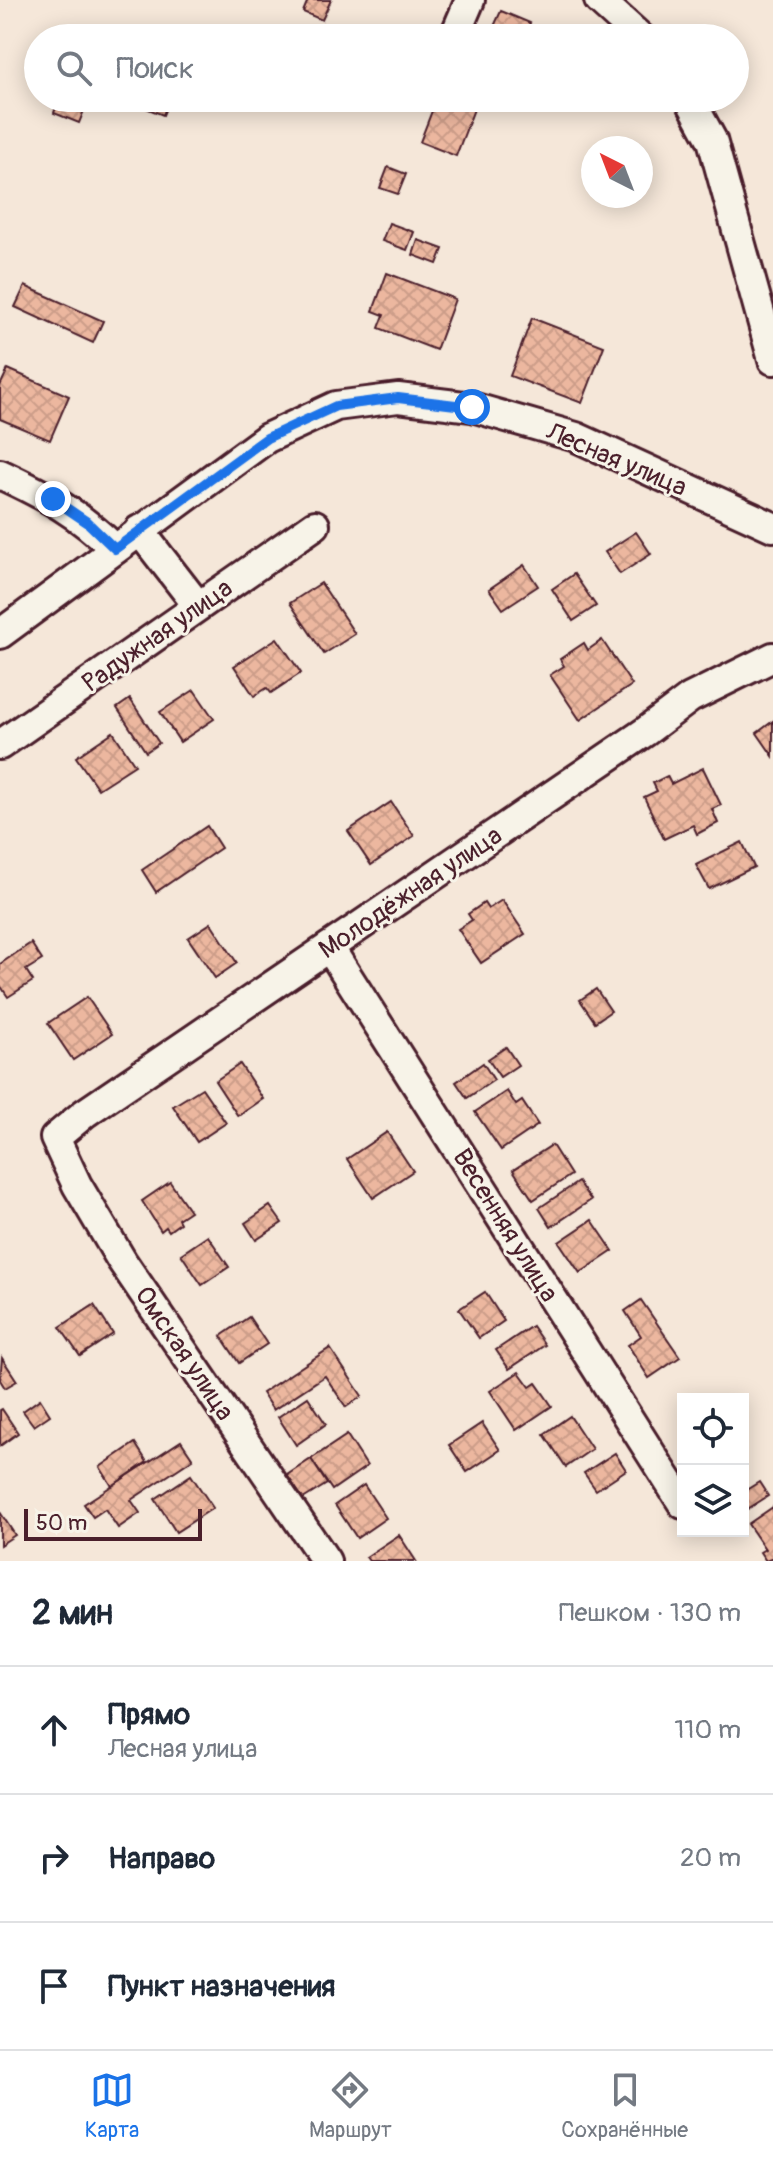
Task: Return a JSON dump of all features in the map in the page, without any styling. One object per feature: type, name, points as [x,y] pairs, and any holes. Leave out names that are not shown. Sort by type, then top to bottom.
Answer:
[{"type":"street","points":[[460,24],[470,0]]},
{"type":"street","points":[[599,0],[626,24]]},
{"type":"street","points":[[697,112],[712,140],[773,360]]},
{"type":"street","name":"Лесная улица","points":[[0,634],[267,438],[336,406],[398,398],[472,407],[576,437],[773,527]]},
{"type":"street","points":[[0,474],[53,499],[87,522],[115,549]]},
{"type":"street","name":"Радужная улица","points":[[0,745],[315,525]]},
{"type":"street","points":[[139,530],[198,606]]},
{"type":"street","name":"Молодёжная улица","points":[[55,1138],[85,1113],[645,732],[690,698],[773,657]]},
{"type":"street","name":"Весенняя улица","points":[[329,947],[677,1495]]},
{"type":"street","name":"Омская улица","points":[[55,1138],[77,1185],[122,1261],[326,1561]]},
{"type":"building","points":[[308,0],[331,0],[322,20],[303,12]]},
{"type":"building","points":[[501,11],[530,23],[530,24],[495,24]]},
{"type":"building","points":[[54,112],[83,112],[79,123]]},
{"type":"building","points":[[432,112],[473,112],[456,156],[420,142]]},
{"type":"building","points":[[388,167],[406,174],[398,194],[380,188]]},
{"type":"building","points":[[389,223],[414,232],[407,250],[382,241]]},
{"type":"building","points":[[418,240],[443,249],[437,264],[413,255]]},
{"type":"building","points":[[387,273],[455,299],[436,350],[379,328],[384,315],[373,311]]},
{"type":"building","points":[[25,286],[103,321],[93,343],[15,307]]},
{"type":"building","points":[[532,318],[604,346],[582,403],[510,376]]},
{"type":"building","points":[[8,369],[69,396],[50,440],[0,419],[0,386]]},
{"type":"building","points":[[636,532],[651,554],[620,574],[605,552]]},
{"type":"building","points":[[524,565],[538,586],[503,609],[489,589]]},
{"type":"building","points":[[574,574],[596,606],[573,621],[552,589]]},
{"type":"building","points":[[321,583],[355,634],[324,654],[290,603]]},
{"type":"building","points":[[277,638],[301,673],[271,693],[267,688],[254,696],[234,666]]},
{"type":"building","points":[[602,640],[632,685],[580,720],[550,675],[564,666],[560,659],[584,643],[588,650]]},
{"type":"building","points":[[194,690],[214,719],[180,742],[160,712]]},
{"type":"building","points":[[130,699],[159,743],[146,752],[117,708]]},
{"type":"building","points":[[773,721],[773,756],[757,733]]},
{"type":"building","points":[[113,732],[135,765],[98,789],[76,757]]},
{"type":"building","points":[[703,768],[721,805],[712,809],[718,823],[697,834],[693,825],[664,839],[644,797],[657,791],[653,783],[667,776],[671,784]]},
{"type":"building","points":[[391,802],[414,836],[371,865],[348,831]]},
{"type":"building","points":[[207,826],[221,848],[156,892],[142,870]]},
{"type":"building","points":[[742,842],[754,867],[709,889],[696,865]]},
{"type":"building","points":[[502,900],[525,934],[481,963],[458,929],[472,920],[468,914],[484,903],[488,909]]},
{"type":"building","points":[[211,923],[237,963],[215,978],[188,938]]},
{"type":"building","points":[[31,943],[42,960],[26,970],[33,981],[8,997],[0,985],[0,964]]},
{"type":"building","points":[[596,989],[611,1011],[595,1022],[580,1000]]},
{"type":"building","points":[[87,997],[112,1034],[73,1060],[48,1023]]},
{"type":"building","points":[[506,1047],[518,1065],[500,1077],[488,1059]]},
{"type":"building","points":[[483,1063],[494,1080],[467,1098],[456,1082]]},
{"type":"building","points":[[240,1064],[263,1099],[238,1116],[215,1081]]},
{"type":"building","points":[[202,1088],[226,1123],[197,1142],[173,1106]]},
{"type":"building","points":[[507,1091],[516,1105],[522,1101],[538,1125],[501,1150],[475,1112]]},
{"type":"building","points":[[387,1132],[413,1171],[373,1198],[347,1159]]},
{"type":"building","points":[[552,1145],[571,1175],[533,1200],[513,1170]]},
{"type":"building","points":[[170,1182],[190,1211],[178,1219],[180,1223],[169,1231],[166,1227],[161,1231],[142,1201]]},
{"type":"building","points":[[578,1182],[591,1200],[551,1227],[539,1208]]},
{"type":"building","points":[[270,1206],[282,1223],[256,1240],[245,1223]]},
{"type":"building","points":[[592,1220],[613,1251],[580,1273],[559,1242]]},
{"type":"building","points":[[208,1236],[229,1267],[202,1285],[181,1254]]},
{"type":"building","points":[[485,1292],[504,1321],[479,1338],[459,1309]]},
{"type":"building","points":[[641,1300],[680,1357],[649,1378],[628,1345],[641,1336],[625,1311]]},
{"type":"building","points":[[94,1305],[113,1334],[80,1356],[60,1327]]},
{"type":"building","points":[[249,1317],[267,1344],[239,1363],[221,1336]]},
{"type":"building","points":[[532,1326],[545,1345],[509,1369],[496,1350]]},
{"type":"building","points":[[330,1348],[362,1396],[346,1407],[325,1376],[273,1410],[262,1393]]},
{"type":"building","points":[[2,1358],[17,1381],[5,1388],[0,1380]]},
{"type":"building","points":[[519,1372],[530,1387],[536,1383],[552,1406],[516,1430],[490,1391]]},
{"type":"building","points":[[308,1397],[326,1424],[296,1445],[278,1417]]},
{"type":"building","points":[[40,1399],[50,1415],[34,1426],[23,1411]]},
{"type":"building","points":[[0,1410],[18,1433],[0,1446]]},
{"type":"building","points":[[570,1416],[592,1449],[566,1467],[544,1434]]},
{"type":"building","points":[[482,1423],[500,1450],[467,1472],[449,1445]]},
{"type":"building","points":[[347,1435],[367,1466],[332,1490],[311,1459]]},
{"type":"building","points":[[181,1441],[193,1459],[131,1500],[140,1513],[118,1528],[105,1509],[93,1517],[84,1504]]},
{"type":"building","points":[[135,1443],[147,1462],[112,1486],[100,1467]]},
{"type":"building","points":[[615,1453],[626,1470],[596,1490],[584,1473]]},
{"type":"building","points":[[311,1459],[327,1484],[303,1499],[287,1475]]},
{"type":"building","points":[[191,1475],[213,1508],[176,1532],[155,1499]]},
{"type":"building","points":[[759,1482],[768,1496],[749,1508],[749,1488]]},
{"type":"building","points":[[364,1485],[386,1518],[357,1538],[335,1505]]},
{"type":"building","points":[[773,1507],[773,1558],[766,1561],[760,1552],[765,1549],[749,1523]]},
{"type":"building","points":[[0,1512],[15,1535],[0,1545]]},
{"type":"building","points":[[399,1535],[416,1561],[369,1561],[366,1557]]},
{"type":"route","points":[[53,499],[87,522],[115,549],[267,438],[336,406],[398,398],[472,407]]}]
